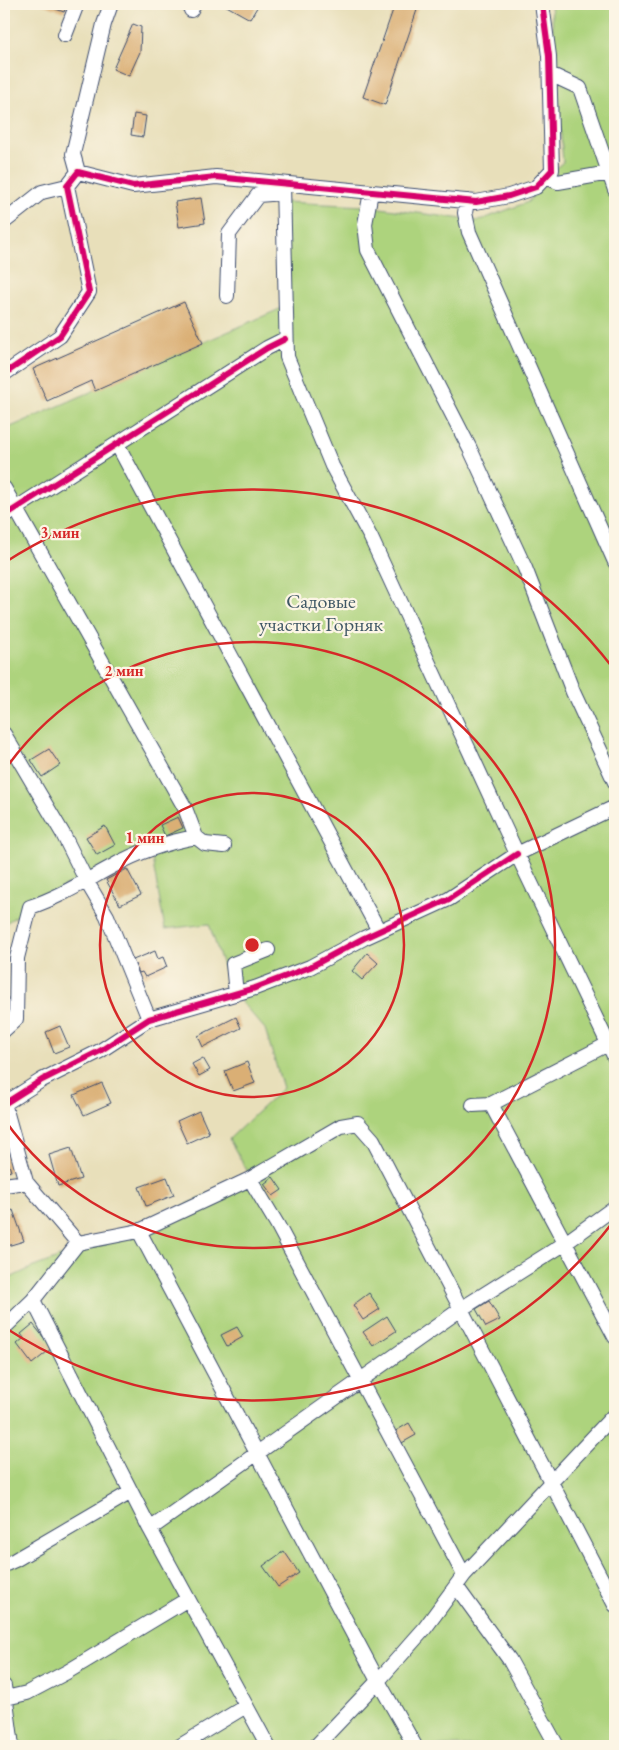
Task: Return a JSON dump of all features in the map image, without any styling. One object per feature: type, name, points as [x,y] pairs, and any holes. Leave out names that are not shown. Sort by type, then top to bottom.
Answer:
[{"type":"street","points":[[65,35],[77,4]]},
{"type":"street","points":[[78,172],[74,154],[104,24],[111,4]]},
{"type":"street","points":[[78,172],[133,186],[216,178],[283,188],[371,192],[476,202],[509,196],[536,187],[552,170],[550,74],[542,4]]},
{"type":"street","points":[[550,74],[580,88],[612,173],[615,190]]},
{"type":"street","points":[[4,222],[42,192],[67,186],[78,172]]},
{"type":"street","points":[[546,177],[558,182],[612,173]]},
{"type":"street","points":[[4,374],[60,336],[88,292],[67,186]]},
{"type":"street","points":[[228,296],[229,234],[258,195],[283,188]]},
{"type":"street","points":[[283,188],[286,357],[332,466],[371,538],[517,854],[615,1058]]},
{"type":"street","points":[[371,192],[365,224],[368,250],[474,457],[525,568],[573,692],[615,782]]},
{"type":"street","points":[[467,201],[465,214],[469,232],[615,562]]},
{"type":"street","points":[[10,512],[266,348],[285,339]]},
{"type":"street","points":[[117,444],[379,931]]},
{"type":"street","points":[[4,488],[10,512],[185,808],[196,837],[205,844],[224,846]]},
{"type":"street","points":[[4,734],[63,834],[87,882],[107,916],[149,1019]]},
{"type":"street","points":[[78,1242],[26,1182],[4,1104],[42,1080],[100,1051],[149,1019],[236,994],[310,967],[379,931],[449,898],[517,854],[615,807]]},
{"type":"street","points":[[4,1030],[16,1019],[10,962],[30,907],[48,901],[87,882],[122,862],[172,842],[196,837]]},
{"type":"street","points":[[236,994],[233,964],[268,950]]},
{"type":"street","points":[[473,1105],[491,1104],[608,1044]]},
{"type":"street","points":[[491,1104],[615,1338]]},
{"type":"street","points":[[4,1328],[33,1300],[78,1242],[139,1231],[250,1179],[342,1126],[358,1123],[373,1140],[615,1605]]},
{"type":"street","points":[[250,1179],[277,1224],[464,1575]]},
{"type":"street","points":[[4,1185],[26,1182]]},
{"type":"street","points":[[150,1529],[258,1455],[461,1309],[564,1244],[615,1207]]},
{"type":"street","points":[[139,1231],[378,1681],[415,1746]]},
{"type":"street","points":[[33,1300],[150,1529],[268,1746]]},
{"type":"street","points":[[316,1746],[425,1628],[464,1575],[615,1414]]},
{"type":"street","points":[[4,1565],[16,1560],[131,1492]]},
{"type":"street","points":[[456,1586],[509,1659],[557,1746]]},
{"type":"street","points":[[12,1746],[5,1692],[27,1693],[67,1672],[188,1599]]},
{"type":"street","points":[[180,1746],[246,1706]]},
{"type":"green space","name":"Садовые участки Горняк","points":[[551,4],[615,4],[615,1746],[18,1746],[4,1640],[4,1281],[31,1268],[138,1228],[249,1174],[229,1139],[283,1088],[265,1029],[231,990],[209,924],[165,929],[151,853],[65,886],[4,924],[4,430],[282,308],[284,202],[365,206],[478,221],[528,202],[546,177],[563,162]]},
{"type":"building","points":[[42,4],[67,4],[64,12]]},
{"type":"building","points":[[223,4],[259,4],[250,19]]},
{"type":"building","points":[[395,4],[419,4],[385,105],[363,97]]},
{"type":"building","points":[[133,24],[141,27],[140,52],[129,76],[113,69]]},
{"type":"building","points":[[134,114],[146,116],[143,137],[131,135]]},
{"type":"building","points":[[201,198],[205,223],[179,227],[175,202]]},
{"type":"building","points":[[184,302],[203,343],[95,391],[91,381],[47,401],[33,369]]},
{"type":"building","points":[[49,749],[60,765],[42,777],[31,760]]},
{"type":"building","points":[[178,817],[183,828],[165,836],[160,825]]},
{"type":"building","points":[[105,826],[115,845],[97,855],[86,837]]},
{"type":"building","points":[[127,869],[141,895],[120,905],[106,880]]},
{"type":"building","points":[[155,951],[158,959],[163,957],[167,967],[145,977],[142,972],[139,973],[133,960]]},
{"type":"building","points":[[367,953],[378,963],[362,980],[352,971]]},
{"type":"building","points":[[4,995],[7,1010],[4,1010]]},
{"type":"building","points":[[236,1017],[241,1028],[203,1047],[198,1036]]},
{"type":"building","points":[[60,1026],[69,1047],[54,1053],[46,1032]]},
{"type":"building","points":[[203,1058],[210,1070],[199,1076],[192,1064]]},
{"type":"building","points":[[247,1062],[255,1083],[233,1091],[225,1071]]},
{"type":"building","points":[[102,1083],[111,1103],[84,1115],[74,1095]]},
{"type":"building","points":[[199,1111],[209,1133],[187,1143],[177,1121]]},
{"type":"building","points":[[71,1148],[81,1179],[58,1186],[49,1155]]},
{"type":"building","points":[[4,1149],[11,1171],[4,1173]]},
{"type":"building","points":[[167,1177],[174,1195],[146,1206],[139,1187]]},
{"type":"building","points":[[273,1177],[282,1190],[273,1196],[264,1184]]},
{"type":"building","points":[[13,1210],[24,1241],[4,1247],[4,1214]]},
{"type":"building","points":[[369,1293],[380,1309],[363,1320],[353,1305]]},
{"type":"building","points":[[489,1301],[500,1320],[486,1327],[476,1309]]},
{"type":"building","points":[[387,1316],[396,1331],[373,1346],[363,1332]]},
{"type":"building","points":[[33,1324],[52,1348],[32,1364],[17,1344],[24,1338],[21,1334]]},
{"type":"building","points":[[237,1327],[243,1337],[227,1346],[221,1335]]},
{"type":"building","points":[[409,1423],[416,1435],[400,1444],[394,1432]]},
{"type":"building","points":[[284,1551],[299,1573],[278,1587],[263,1566]]},
{"type":"cycle path","points":[[4,374],[60,336],[89,292],[67,186],[78,172],[133,186],[216,177],[476,202],[509,196],[536,187],[552,170],[549,56],[542,4]]},
{"type":"cycle path","points":[[4,516],[267,348],[285,339]]},
{"type":"cycle path","points":[[4,1104],[42,1080],[100,1051],[149,1019],[255,988],[310,967],[364,938],[449,899],[517,854]]}]
